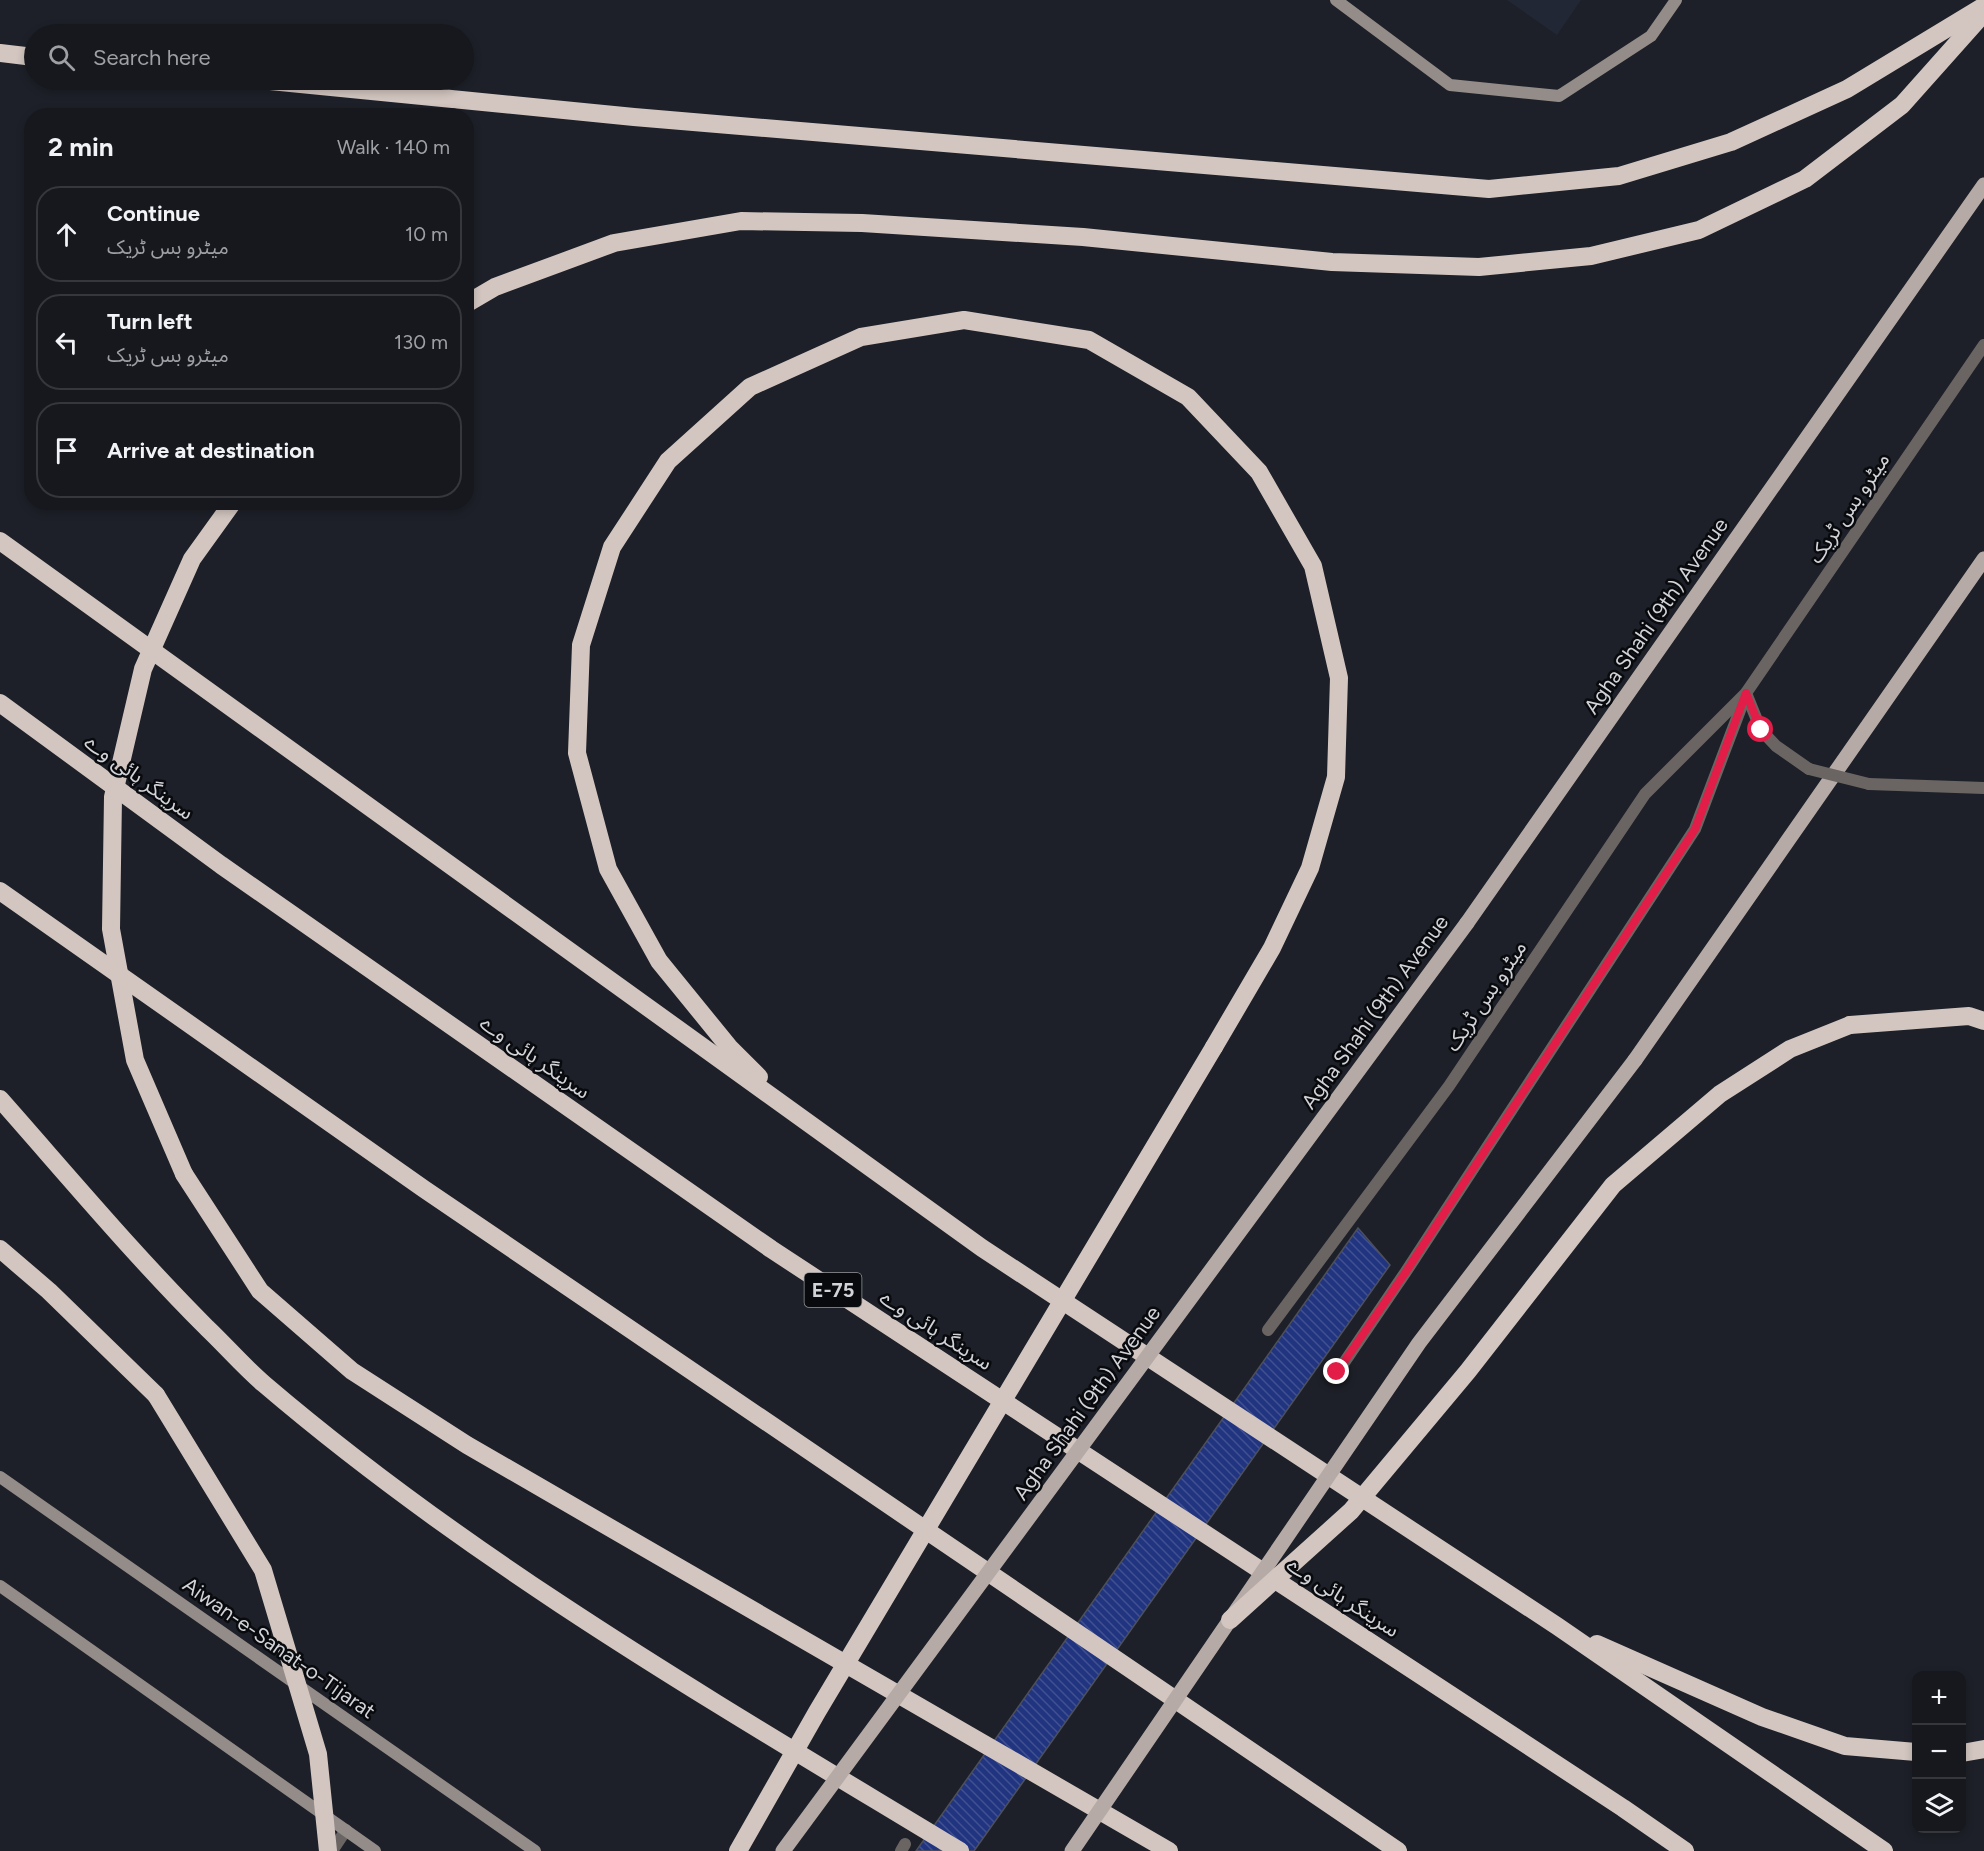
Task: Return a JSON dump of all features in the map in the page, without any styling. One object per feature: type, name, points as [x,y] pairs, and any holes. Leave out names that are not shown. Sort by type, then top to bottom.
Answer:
[{"type":"highway","points":[[361,90],[634,117],[1489,189],[1620,176],[1731,142],[1847,89],[1984,6]]},
{"type":"highway","points":[[474,299],[495,287],[614,243],[741,221],[862,223],[1083,237],[1332,262],[1479,267],[1591,256],[1699,230],[1804,179],[1902,105],[1984,12]]},
{"type":"highway","points":[[0,53],[24,56]]},
{"type":"highway","points":[[738,1851],[817,1712],[1272,948],[1310,868],[1336,777],[1340,678],[1313,566],[1259,472],[1188,397],[1089,340],[964,320],[861,337],[750,387],[668,461],[612,547],[581,645],[577,753],[608,869],[659,961],[729,1047],[803,1120]]},
{"type":"highway","points":[[227,510],[192,559],[143,669],[112,797],[111,929],[135,1060],[184,1174],[260,1291],[352,1371],[477,1451],[1169,1851]]},
{"type":"highway","points":[[0,541],[982,1248],[1557,1626],[1884,1851]]},
{"type":"highway","name":"سرینگر ہائی وے","points":[[0,703],[220,865],[771,1249],[1623,1808],[1685,1851]]},
{"type":"highway","points":[[0,891],[424,1189],[1398,1851]]},
{"type":"highway","points":[[1230,1620],[1352,1511],[1468,1371],[1613,1185],[1720,1094],[1791,1049],[1850,1025],[1970,1016],[1984,1021]]},
{"type":"highway","points":[[0,1099],[187,1308],[262,1382],[380,1477],[499,1564],[708,1698],[960,1851]]},
{"type":"highway","points":[[0,1249],[50,1291],[156,1395],[263,1570],[318,1754],[330,1851]]},
{"type":"highway","points":[[1557,1626],[1762,1717],[1824,1739],[1845,1746],[1912,1752]]},
{"type":"highway","points":[[1966,1753],[1984,1749]]},
{"type":"main road","points":[[1336,0],[1450,85],[1559,96],[1651,36],[1676,0]]},
{"type":"main road","name":"Agha Shahi (9th) Avenue","points":[[783,1851],[1467,923],[1984,185]]},
{"type":"main road","points":[[1072,1851],[1419,1343],[1635,1060],[1984,559]]},
{"type":"main road","name":"Aiwan-e-Sanat-o-Tijarat","points":[[0,1477],[535,1851]]},
{"type":"main road","points":[[0,1586],[375,1851]]},
{"type":"street","name":"میٹرو بس ٹریک","points":[[1268,1330],[1449,1086],[1645,794],[1746,693],[1984,345]]},
{"type":"street","name":"میٹرو بس ٹریک","points":[[1337,1372],[1405,1273],[1695,829],[1746,693]]},
{"type":"street","points":[[1746,693],[1761,730],[1776,746],[1809,768],[1869,784],[1984,788]]},
{"type":"street","points":[[330,1851],[346,1830]]},
{"type":"shaded area","points":[[1507,0],[1581,0],[1557,35]]},
{"type":"building","points":[[1358,1228],[1390,1265],[974,1851],[916,1851]]},
{"type":"route","points":[[1337,1372],[1405,1273],[1695,829],[1746,693],[1761,730]]}]
